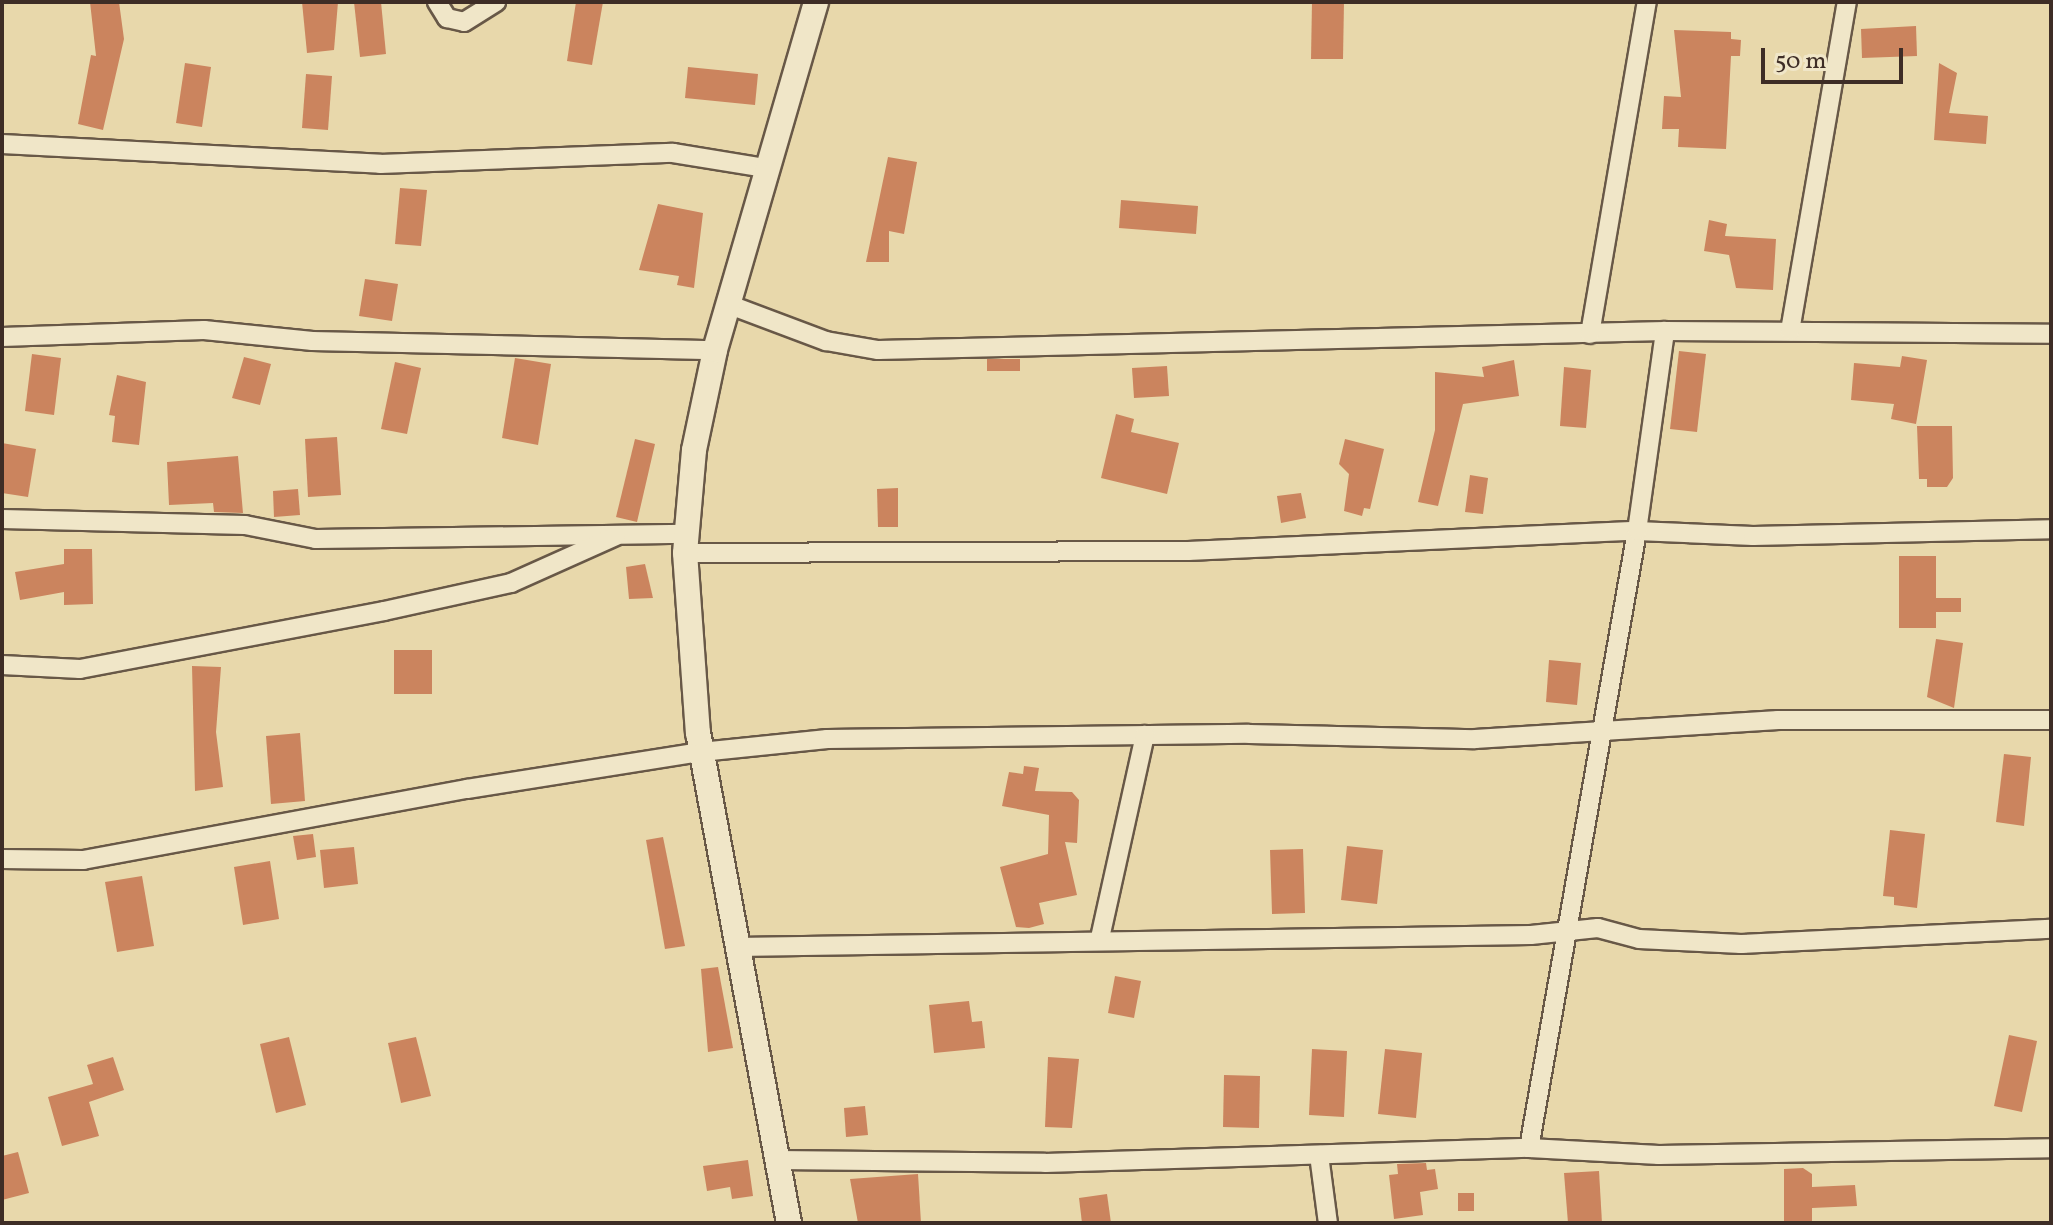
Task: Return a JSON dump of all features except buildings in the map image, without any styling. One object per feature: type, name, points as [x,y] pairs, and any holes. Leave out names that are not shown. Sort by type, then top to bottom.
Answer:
[{"type":"street","points":[[437,2],[447,18],[464,22],[496,2]]},
{"type":"street","points":[[789,1223],[701,752],[686,543],[694,450],[715,350],[816,2]]},
{"type":"street","points":[[1590,334],[1647,2]]},
{"type":"street","points":[[1790,331],[1847,2]]},
{"type":"street","points":[[2,144],[380,164],[673,153],[766,168]]},
{"type":"street","points":[[730,305],[826,341],[878,350],[1665,331],[2051,334]]},
{"type":"street","points":[[2,337],[204,330],[312,341],[715,350]]},
{"type":"street","points":[[1529,1148],[1568,931],[1598,731],[1637,531],[1665,331]]},
{"type":"street","points":[[2,519],[245,525],[316,539],[618,534],[686,543],[1188,551],[1637,531],[1753,536],[2051,529]]},
{"type":"street","points":[[2,665],[80,669],[399,608],[511,583],[618,534]]},
{"type":"street","points":[[2,859],[83,860],[260,824],[701,752],[827,739],[1145,735],[1475,739],[1791,720],[2051,720]]},
{"type":"street","points":[[1100,938],[1145,735]]},
{"type":"street","points":[[736,947],[1598,928],[1639,939],[1741,944],[2051,929]]},
{"type":"street","points":[[777,1160],[1045,1163],[1529,1148],[1659,1155],[2051,1148]]},
{"type":"street","points":[[1319,1155],[1328,1223]]}]
